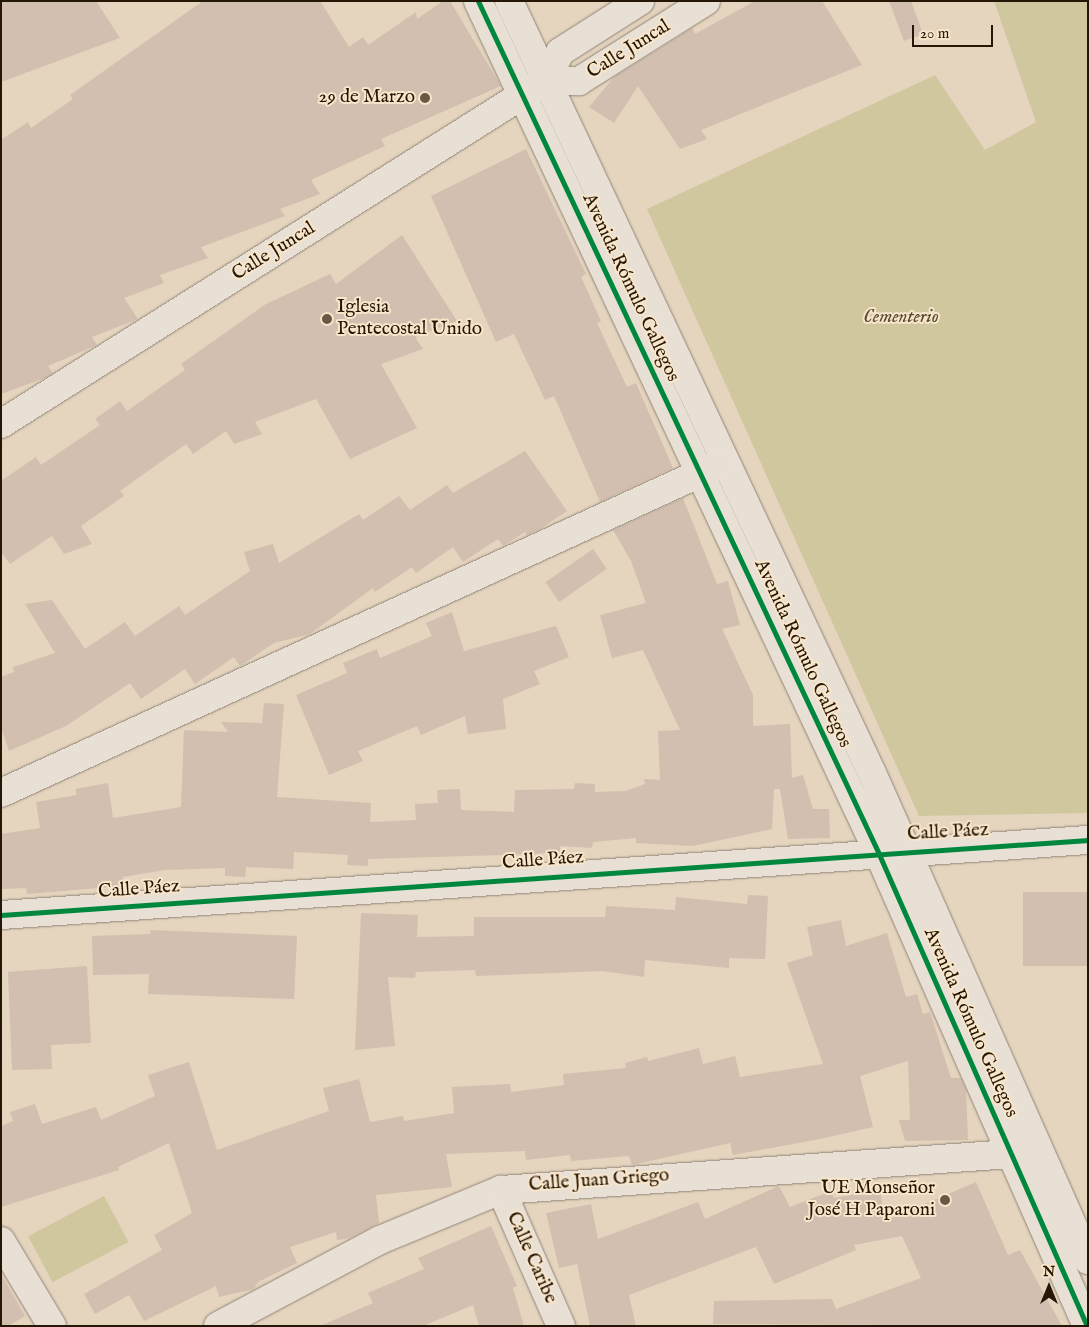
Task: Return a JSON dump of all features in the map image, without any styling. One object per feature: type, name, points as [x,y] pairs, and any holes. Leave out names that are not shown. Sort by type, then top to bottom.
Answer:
[{"type":"street","name":"Avenida Rómulo Gallegos","points":[[478,1],[878,852],[1087,1326]]},
{"type":"street","name":"Avenida Rómulo Gallegos","points":[[509,1],[726,461],[906,850],[1088,1260]]},
{"type":"street","name":"Calle Juncal","points":[[1,424],[546,80],[560,52],[640,1]]},
{"type":"street","name":"Calle Juncal","points":[[546,80],[579,81],[706,1]]},
{"type":"street","points":[[1,793],[726,461]]},
{"type":"street","name":"Calle Páez","points":[[1,915],[906,850],[1088,840]]},
{"type":"street","name":"Calle Juan Griego","points":[[218,1326],[380,1240],[501,1190],[1011,1154]]},
{"type":"street","name":"Calle Caribe","points":[[501,1190],[562,1326]]},
{"type":"street","points":[[1,1242],[52,1326]]},
{"type":"green space","name":"Cementerio","points":[[994,1],[1088,1],[1088,813],[919,816],[647,209],[935,75],[985,150],[1036,122]]},
{"type":"green space","points":[[104,1196],[128,1242],[52,1282],[28,1236]]},
{"type":"building","points":[[1,1],[96,1],[120,38],[1,82]]},
{"type":"building","points":[[203,1],[320,1],[349,47],[363,37],[368,45],[416,12],[417,19],[443,1],[450,1],[501,86],[381,139],[385,146],[311,180],[320,194],[280,209],[285,216],[201,247],[208,258],[160,275],[164,283],[124,298],[138,319],[92,337],[97,345],[48,366],[53,373],[45,378],[1,394],[1,140],[28,122],[31,128],[73,99],[70,95]]},
{"type":"building","points":[[755,1],[822,1],[862,65],[701,130],[707,139],[680,149],[638,86],[614,123],[589,107],[614,77],[692,28],[695,34]]},
{"type":"building","points":[[889,1],[911,1],[923,34],[904,41]]},
{"type":"building","points":[[526,149],[586,274],[581,277],[601,321],[597,323],[627,387],[636,383],[673,468],[600,502],[554,396],[545,400],[514,334],[496,342],[431,196]]},
{"type":"building","points":[[402,235],[457,321],[415,337],[423,349],[381,364],[417,428],[350,459],[316,399],[255,422],[262,434],[234,444],[226,431],[193,454],[186,444],[120,491],[124,496],[81,526],[92,544],[64,554],[52,536],[10,564],[1,552],[1,481],[36,457],[41,465],[100,425],[95,419],[120,401],[127,411],[185,370],[181,364],[266,304],[330,274],[336,284]]},
{"type":"building","points":[[525,451],[567,511],[540,529],[527,535],[525,532],[503,546],[498,539],[463,562],[453,547],[416,573],[412,567],[375,592],[373,588],[310,634],[274,643],[240,666],[234,657],[195,684],[185,669],[141,699],[130,683],[66,726],[9,751],[1,727],[1,677],[14,672],[13,667],[55,653],[25,604],[52,600],[85,649],[125,622],[135,636],[179,606],[185,615],[250,571],[244,552],[273,544],[279,563],[359,514],[363,520],[399,496],[410,510],[447,485],[453,493]]},
{"type":"building","points":[[683,498],[717,584],[728,581],[740,625],[722,629],[753,695],[753,726],[790,724],[792,778],[803,775],[813,809],[829,809],[830,838],[788,839],[780,789],[774,789],[772,829],[693,846],[636,843],[636,838],[593,842],[592,848],[560,846],[560,852],[368,859],[368,866],[347,865],[348,855],[294,852],[293,869],[246,867],[245,877],[225,876],[225,868],[165,870],[123,877],[124,886],[27,894],[26,888],[1,889],[1,834],[40,828],[36,802],[77,795],[75,789],[108,783],[113,818],[181,807],[184,730],[228,732],[221,722],[262,723],[264,703],[284,704],[277,797],[371,803],[370,822],[416,820],[415,804],[438,803],[437,790],[460,789],[461,810],[514,812],[515,790],[574,789],[575,783],[595,784],[595,792],[626,791],[645,784],[644,779],[660,780],[658,731],[680,730],[643,650],[612,658],[600,615],[646,603],[631,561],[613,530]]},
{"type":"building","points":[[593,549],[607,569],[559,602],[545,582]]},
{"type":"building","points":[[452,612],[464,651],[556,626],[569,657],[534,671],[540,684],[503,699],[506,729],[468,734],[465,716],[421,735],[417,726],[358,751],[363,761],[329,775],[296,695],[347,673],[343,663],[377,649],[380,658],[432,636],[426,623]]},
{"type":"building","points":[[1023,892],[1088,892],[1088,966],[1023,966]]},
{"type":"building","points":[[748,895],[768,896],[765,959],[729,958],[729,968],[645,960],[644,977],[603,971],[476,976],[475,970],[416,972],[415,978],[388,977],[395,1046],[355,1050],[361,913],[418,915],[417,937],[474,936],[474,917],[605,917],[606,906],[675,910],[676,897],[747,904]]},
{"type":"building","points":[[841,920],[846,946],[887,933],[906,997],[917,994],[923,1014],[930,1012],[951,1078],[961,1078],[966,1091],[968,1140],[905,1141],[899,1120],[910,1120],[908,1061],[860,1076],[873,1127],[820,1139],[733,1155],[730,1143],[632,1165],[629,1156],[571,1161],[570,1155],[526,1160],[525,1151],[446,1154],[452,1187],[376,1195],[379,1223],[350,1238],[337,1240],[336,1232],[290,1247],[297,1263],[258,1282],[254,1289],[219,1297],[216,1286],[144,1321],[129,1295],[95,1314],[84,1294],[162,1250],[154,1235],[192,1213],[169,1143],[118,1167],[119,1170],[1,1207],[1,1126],[13,1121],[10,1112],[35,1104],[42,1124],[96,1107],[101,1120],[155,1096],[148,1075],[189,1062],[217,1150],[329,1111],[323,1088],[359,1079],[370,1122],[403,1116],[404,1121],[454,1113],[452,1087],[510,1084],[511,1092],[564,1085],[563,1074],[626,1068],[625,1063],[647,1057],[648,1061],[699,1048],[703,1064],[735,1056],[740,1077],[823,1064],[787,963],[813,955],[807,927]]},
{"type":"building","points":[[151,930],[297,936],[294,999],[148,994],[149,974],[93,975],[92,936],[150,934]]},
{"type":"building","points":[[87,966],[91,1043],[51,1045],[52,1069],[12,1070],[8,972]]},
{"type":"building","points":[[976,1182],[1008,1255],[1020,1250],[1062,1326],[713,1324],[714,1301],[832,1299],[836,1309],[921,1278],[902,1236],[854,1245],[856,1250],[774,1284],[756,1247],[629,1295],[636,1326],[590,1326],[577,1264],[559,1268],[546,1213],[591,1204],[598,1239],[698,1202],[705,1219],[779,1186],[790,1207],[831,1191],[834,1198],[880,1190],[885,1221]]},
{"type":"building","points":[[491,1226],[517,1286],[513,1288],[524,1326],[479,1326],[473,1305],[423,1326],[320,1326],[373,1303],[368,1293],[424,1269],[418,1258]]},
{"type":"building","points":[[1,1274],[25,1316],[8,1326],[1,1326]]},
{"type":"cycle path","points":[[478,1],[878,852],[1087,1326]]},
{"type":"cycle path","points":[[1,915],[1088,840]]},
{"type":"place","name":"29 de Marzo","points":[[425,98]]},
{"type":"place","name":"Iglesia Pentecostal Unido","points":[[327,319]]},
{"type":"place","name":"UE Monseñor José H Paparoni","points":[[945,1200]]}]
